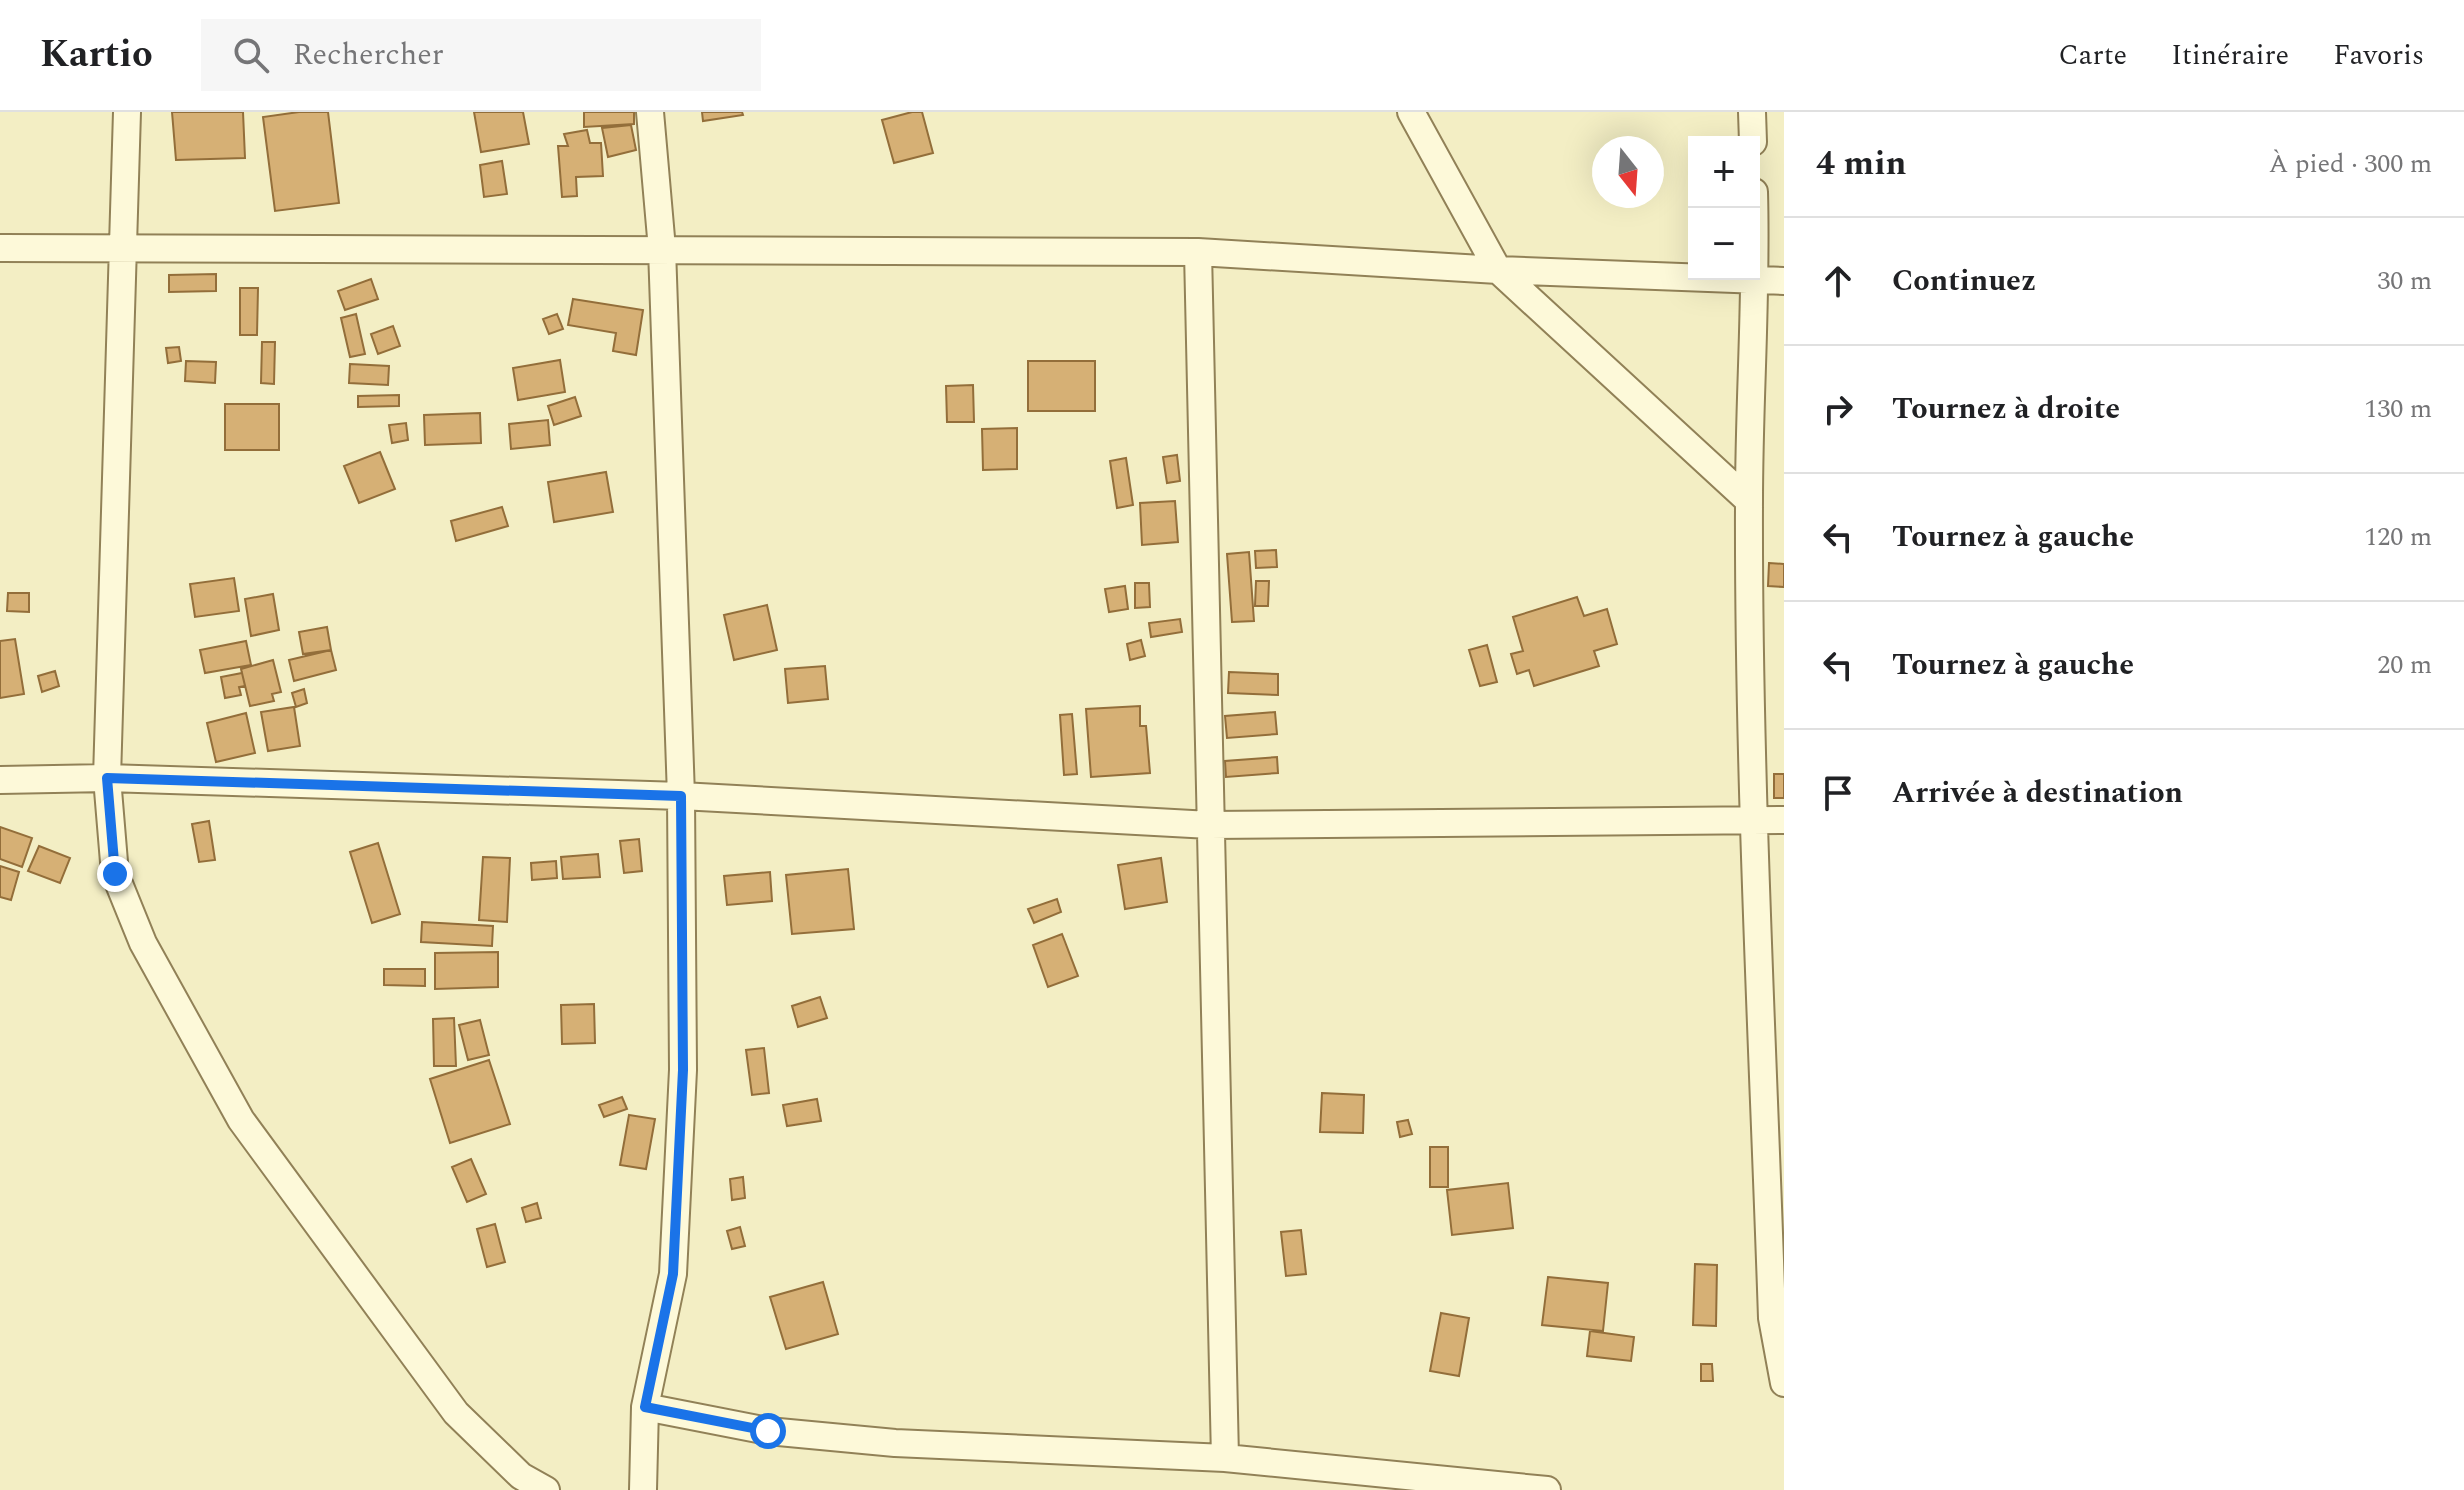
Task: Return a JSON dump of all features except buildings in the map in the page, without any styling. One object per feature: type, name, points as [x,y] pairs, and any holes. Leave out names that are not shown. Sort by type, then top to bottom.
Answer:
[{"type":"street","points":[[127,112],[107,778],[115,874],[143,943],[241,1120],[456,1413],[521,1476],[546,1490]]},
{"type":"street","points":[[643,1490],[645,1407],[673,1274],[683,1070],[681,796],[662,249],[650,112]]},
{"type":"street","points":[[1411,112],[1498,270],[1748,500]]},
{"type":"street","points":[[1752,112],[1753,136]]},
{"type":"street","points":[[0,248],[1198,252],[1498,270],[1688,277]]},
{"type":"street","points":[[1198,252],[1225,1458]]},
{"type":"street","points":[[1784,281],[1757,280],[1748,500],[1772,1318],[1784,1383]]},
{"type":"street","points":[[0,780],[107,778],[681,796],[1210,825],[1784,820]]},
{"type":"street","points":[[645,1407],[768,1431],[895,1443],[1225,1458],[1547,1490]]},
{"type":"route","points":[[115,874],[107,778],[681,796],[683,1070],[673,1274],[645,1407],[768,1431]]}]
